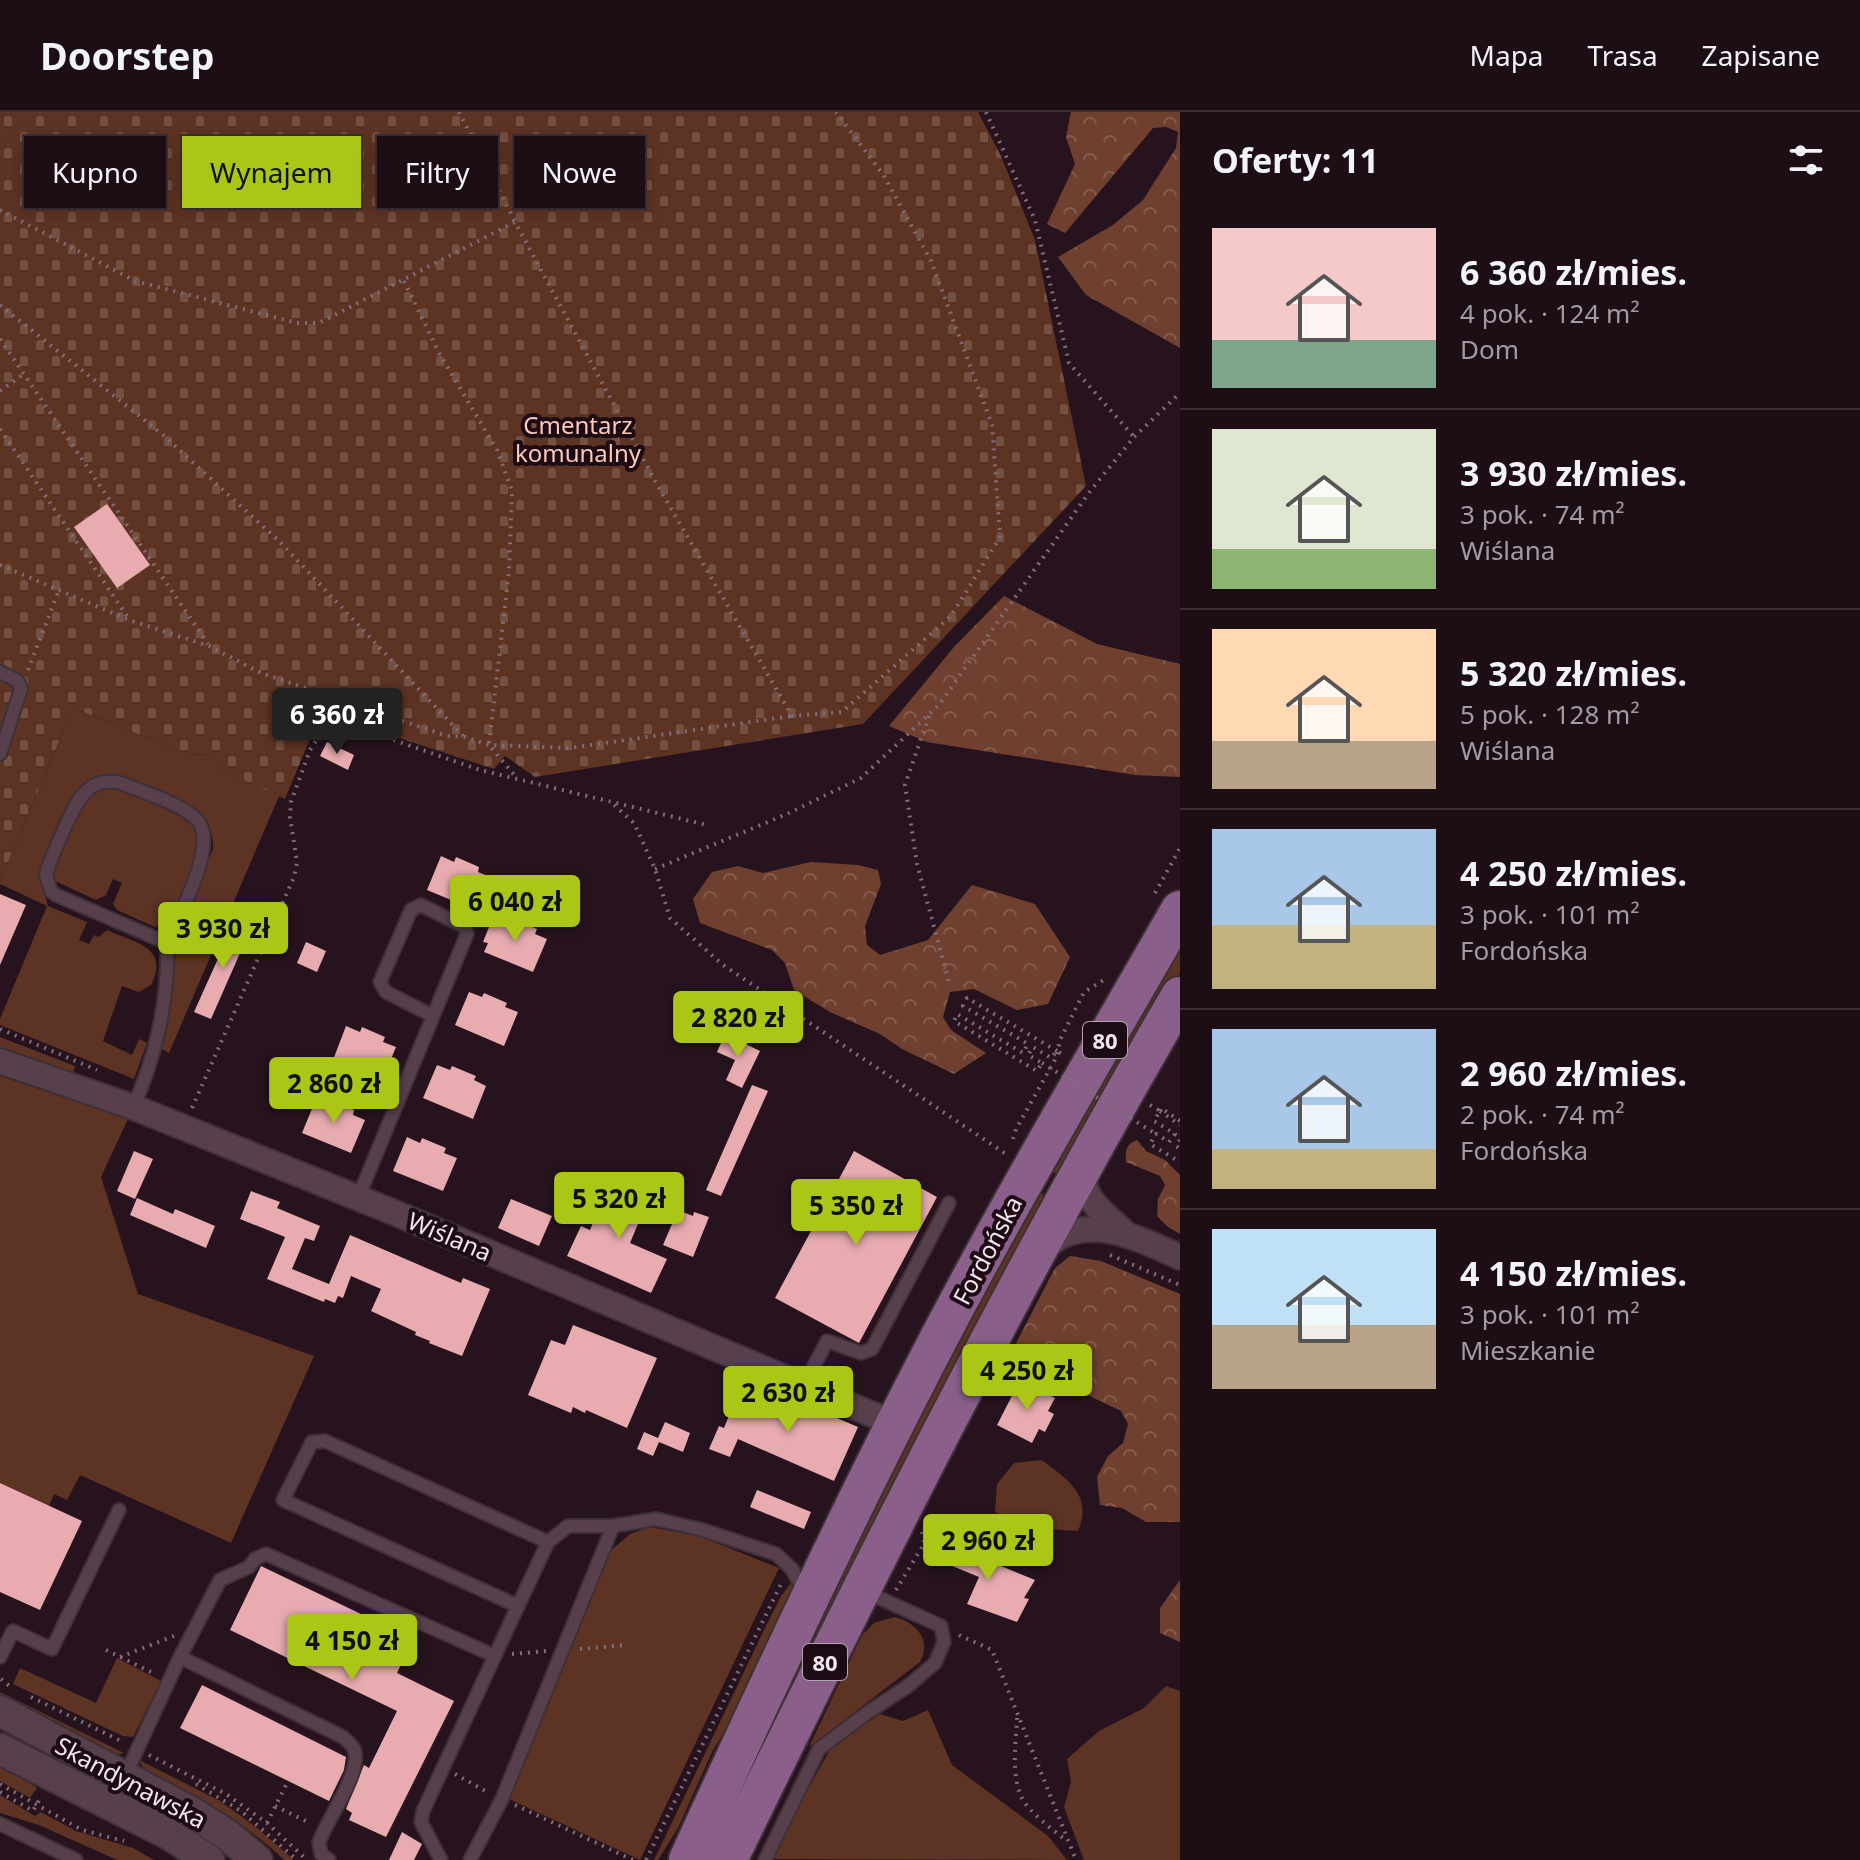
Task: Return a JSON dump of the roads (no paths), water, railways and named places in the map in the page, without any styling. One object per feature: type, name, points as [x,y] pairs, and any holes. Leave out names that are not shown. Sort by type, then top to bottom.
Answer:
[{"type":"main road","name":"Fordońska","points":[[688,1860],[794,1593],[895,1424],[1020,1163],[1180,910]]},
{"type":"main road","name":"Fordońska","points":[[728,1860],[861,1589],[1023,1274],[1180,996]]},
{"type":"main road","points":[[670,1860],[708,1816]]},
{"type":"street","name":"Wiślana","points":[[0,1061],[133,1107],[358,1198],[895,1424]]},
{"type":"street","points":[[1082,1165],[1083,1187],[1089,1198],[1125,1233]]},
{"type":"street","points":[[1023,1274],[1046,1247],[1068,1231],[1088,1229],[1125,1233],[1180,1257]]},
{"type":"street","name":"Skandynawska","points":[[0,1711],[191,1812],[226,1834],[257,1860]]},
{"type":"street","name":"Skandynawska","points":[[0,1749],[167,1833],[209,1860]]},
{"type":"lane","points":[[0,672],[18,681],[21,689],[0,754]]},
{"type":"lane","points":[[133,1107],[142,1088],[163,1009],[167,943],[206,844],[201,823],[191,814],[121,783],[97,784],[78,798],[48,867],[46,875],[51,891],[167,943]]},
{"type":"lane","points":[[358,1198],[467,934],[465,927],[421,905],[411,910],[380,982],[386,992],[433,1016]]},
{"type":"lane","points":[[804,1385],[827,1341],[861,1353],[872,1349],[949,1203]]},
{"type":"lane","points":[[518,1606],[283,1500],[312,1442],[325,1441],[548,1542]]},
{"type":"lane","points":[[0,1625],[52,1649],[119,1510]]},
{"type":"lane","points":[[441,1860],[421,1822],[548,1542],[568,1526],[613,1526],[656,1519],[703,1530],[776,1554],[801,1583],[794,1593]]},
{"type":"lane","points":[[470,1860],[502,1799],[613,1526]]},
{"type":"lane","points":[[124,1778],[168,1680],[220,1580],[249,1567],[255,1559],[266,1554],[495,1656]]},
{"type":"lane","points":[[765,1860],[819,1749],[935,1663],[944,1642],[941,1626],[861,1589]]},
{"type":"lane","points":[[0,1657],[13,1631]]},
{"type":"lane","points":[[180,1657],[349,1742],[355,1752],[353,1771],[323,1830],[319,1847],[321,1854],[329,1860]]},
{"type":"lane","points":[[0,1824],[76,1860]]},
{"type":"lane","points":[[0,1836],[29,1838]]},
{"type":"park label","name":"Cmentarz komunalny","points":[[578,438]]}]
